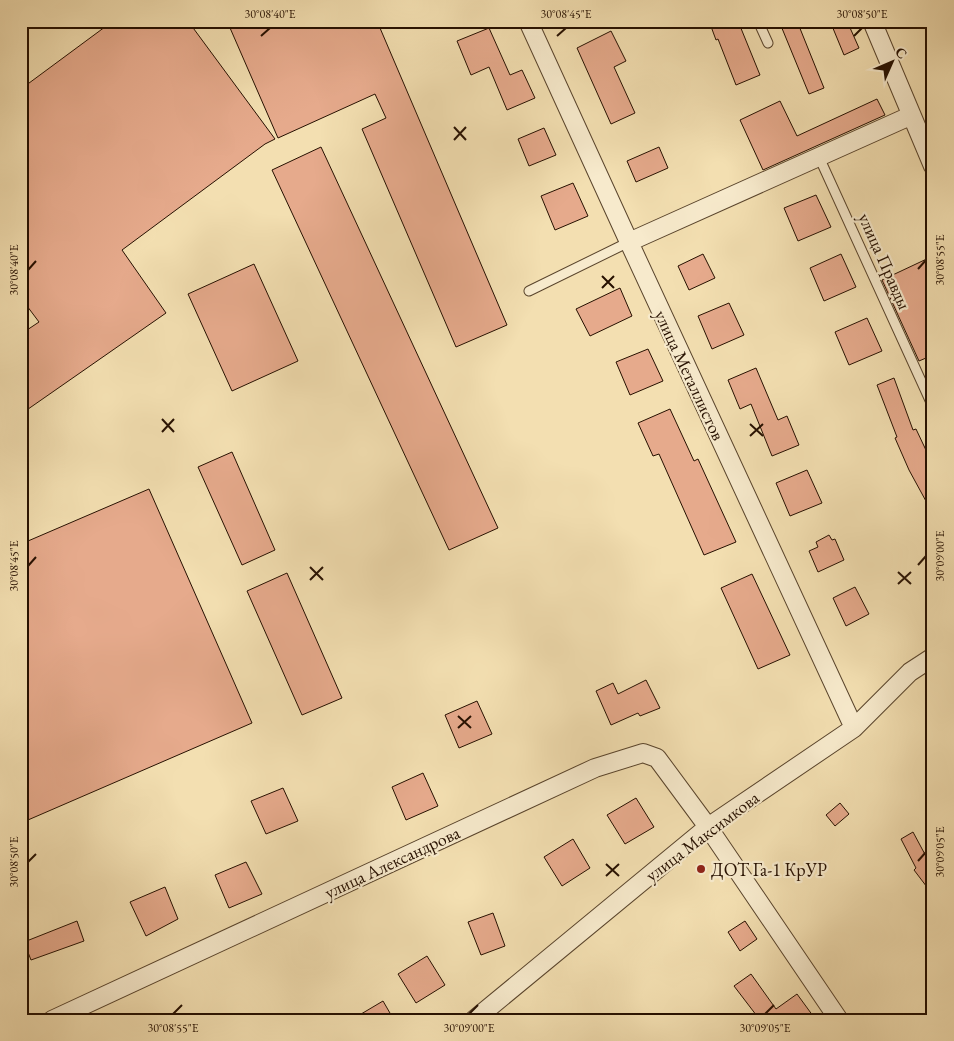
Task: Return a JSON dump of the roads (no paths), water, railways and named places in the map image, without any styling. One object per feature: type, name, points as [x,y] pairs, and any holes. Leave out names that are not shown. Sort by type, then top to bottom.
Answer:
[{"type":"street","name":"улица Металлистов","points":[[528,21],[854,728]]},
{"type":"street","points":[[872,21],[910,116],[933,166]]},
{"type":"street","points":[[629,242],[910,116]]},
{"type":"street","name":"улица Максимкова","points":[[474,1020],[708,827],[854,728],[910,672],[933,658]]},
{"type":"street","name":"улица Александрова","points":[[52,1020],[595,768],[643,753],[657,758],[708,827],[839,1020]]},
{"type":"lane","points":[[758,21],[768,43]]},
{"type":"lane","name":"улица Правды","points":[[819,156],[933,407]]},
{"type":"lane","points":[[529,291],[629,242]]},
{"type":"place","name":"ДОТ Га-1 КрУР","points":[[701,869]]}]
